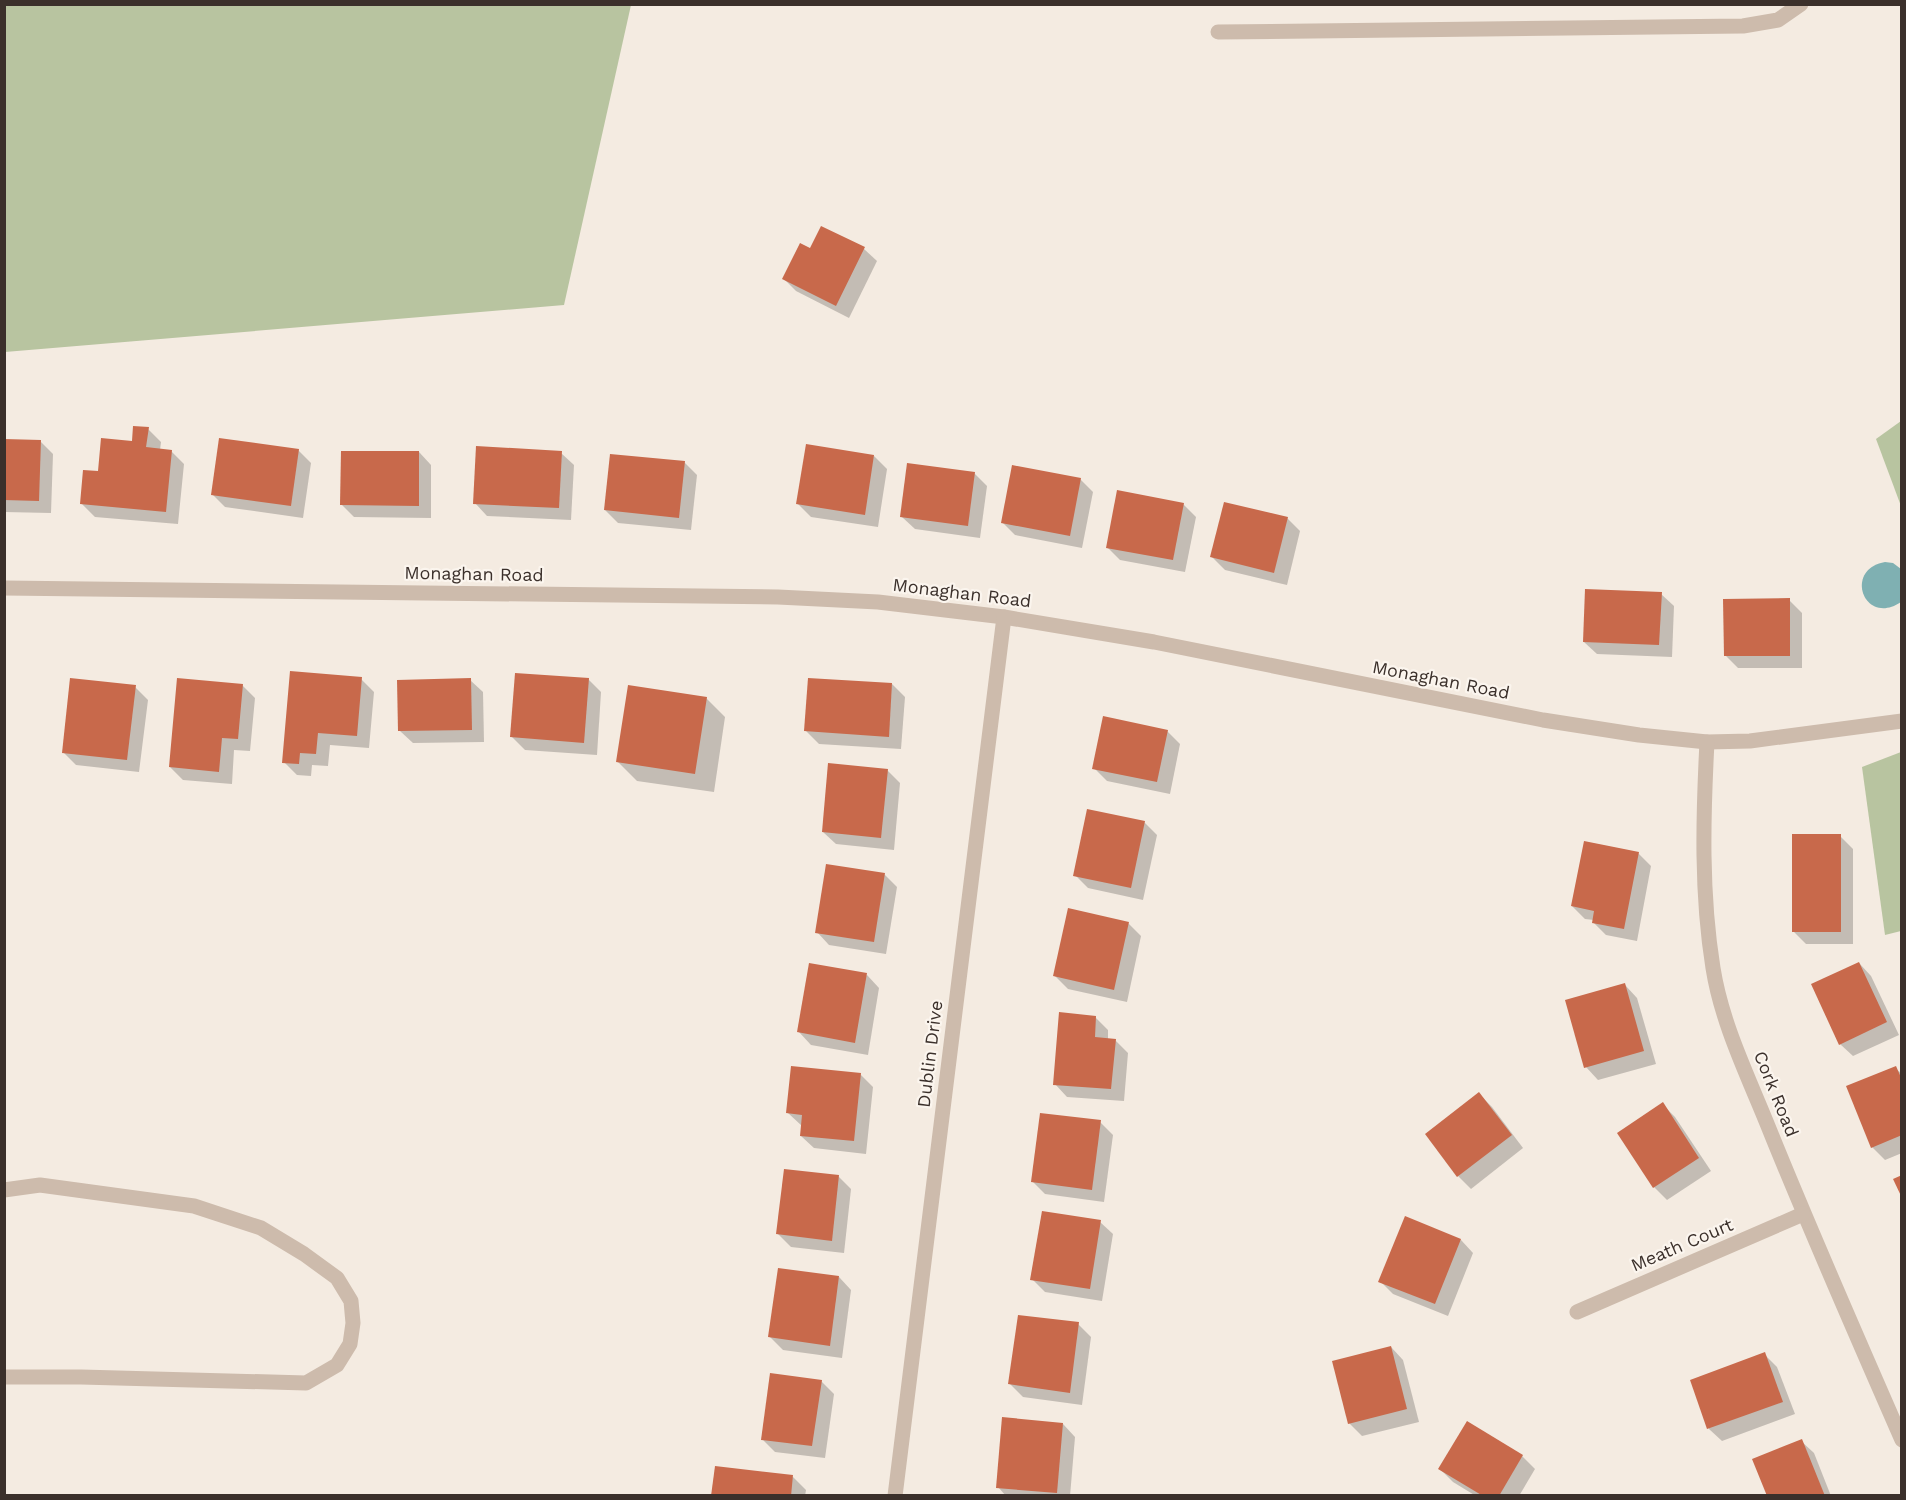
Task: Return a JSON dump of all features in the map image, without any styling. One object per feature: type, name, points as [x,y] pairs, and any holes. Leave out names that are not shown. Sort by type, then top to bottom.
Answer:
[{"type":"street","points":[[1218,32],[1743,26],[1778,20],[1801,4]]},
{"type":"street","name":"Monaghan Road","points":[[4,588],[778,597],[878,602],[1004,616],[1154,642],[1543,720],[1639,735],[1707,742],[1750,741],[1902,721]]},
{"type":"street","name":"Dublin Drive","points":[[895,1496],[1004,616]]},
{"type":"street","name":"Cork Road","points":[[1707,742],[1703,827],[1706,903],[1713,970],[1727,1025],[1803,1214],[1902,1440]]},
{"type":"street","points":[[4,1190],[40,1185],[194,1206],[261,1228],[304,1254],[337,1278],[351,1300],[353,1323],[350,1344],[337,1365],[306,1383],[4,1377]]},
{"type":"street","name":"Meath Court","points":[[1577,1312],[1803,1214]]},
{"type":"green space","points":[[5,4],[631,5],[564,305],[5,352]]},
{"type":"green space","points":[[1901,421],[1901,506],[1876,439]]},
{"type":"green space","points":[[1901,752],[1901,931],[1885,935],[1862,767]]},
{"type":"water","points":[[1885,562],[1893,563],[1901,569],[1901,602],[1888,608],[1877,607],[1869,602],[1863,594],[1862,584],[1865,575],[1872,567]]},
{"type":"building","points":[[821,226],[865,247],[836,306],[782,279],[800,243],[810,248]]},
{"type":"building","points":[[133,426],[149,427],[146,447],[172,450],[166,512],[80,504],[83,470],[98,471],[101,438],[132,441]]},
{"type":"building","points":[[219,438],[299,449],[291,506],[211,495]]},
{"type":"building","points":[[4,439],[41,440],[39,501],[4,500]]},
{"type":"building","points":[[806,444],[874,455],[865,515],[796,504]]},
{"type":"building","points":[[476,446],[562,451],[559,508],[473,504]]},
{"type":"building","points":[[341,451],[419,451],[419,506],[340,505]]},
{"type":"building","points":[[610,454],[685,461],[679,518],[604,510]]},
{"type":"building","points":[[907,463],[975,472],[968,526],[900,517]]},
{"type":"building","points":[[1012,465],[1081,478],[1070,536],[1001,523]]},
{"type":"building","points":[[1117,490],[1184,503],[1173,560],[1106,548]]},
{"type":"building","points":[[1224,502],[1288,517],[1274,573],[1210,557]]},
{"type":"building","points":[[1585,589],[1662,592],[1659,645],[1583,642]]},
{"type":"building","points":[[1790,598],[1790,656],[1724,656],[1723,599]]},
{"type":"building","points":[[290,671],[362,677],[357,736],[318,733],[316,754],[300,753],[299,764],[282,763]]},
{"type":"building","points":[[515,673],[589,678],[584,743],[510,737]]},
{"type":"building","points":[[70,678],[136,685],[127,760],[62,753]]},
{"type":"building","points":[[177,678],[243,684],[238,739],[222,738],[219,772],[169,767]]},
{"type":"building","points":[[471,678],[472,730],[398,731],[397,680]]},
{"type":"building","points":[[808,678],[892,683],[889,737],[804,731]]},
{"type":"building","points":[[628,685],[707,697],[695,774],[616,762]]},
{"type":"building","points":[[1103,716],[1168,730],[1157,782],[1092,769]]},
{"type":"building","points":[[828,763],[888,769],[881,838],[822,832]]},
{"type":"building","points":[[1087,809],[1145,821],[1131,888],[1073,876]]},
{"type":"building","points":[[1792,834],[1841,834],[1841,932],[1792,932]]},
{"type":"building","points":[[1584,841],[1639,852],[1624,929],[1592,923],[1594,911],[1571,906]]},
{"type":"building","points":[[826,864],[885,873],[874,942],[815,933]]},
{"type":"building","points":[[1068,908],[1129,922],[1114,990],[1053,976]]},
{"type":"building","points":[[1859,962],[1887,1022],[1839,1045],[1811,984]]},
{"type":"building","points":[[809,963],[867,973],[855,1043],[797,1032]]},
{"type":"building","points":[[1625,983],[1644,1051],[1584,1068],[1565,1000]]},
{"type":"building","points":[[1059,1012],[1096,1016],[1095,1037],[1116,1039],[1111,1089],[1053,1085]]},
{"type":"building","points":[[791,1066],[861,1073],[854,1141],[800,1136],[802,1115],[786,1113]]},
{"type":"building","points":[[1896,1066],[1902,1080],[1902,1135],[1871,1148],[1846,1086]]},
{"type":"building","points":[[1479,1092],[1512,1135],[1457,1177],[1425,1134]]},
{"type":"building","points":[[1663,1102],[1699,1158],[1653,1188],[1617,1133]]},
{"type":"building","points":[[1040,1113],[1101,1120],[1092,1190],[1031,1182]]},
{"type":"building","points":[[784,1169],[839,1175],[832,1241],[776,1234]]},
{"type":"building","points":[[1902,1175],[1902,1198],[1893,1179]]},
{"type":"building","points":[[1042,1211],[1101,1220],[1090,1289],[1030,1280]]},
{"type":"building","points":[[1405,1216],[1461,1239],[1435,1304],[1378,1282]]},
{"type":"building","points":[[778,1268],[839,1276],[830,1346],[768,1337]]},
{"type":"building","points":[[1018,1315],[1079,1322],[1070,1393],[1008,1384]]},
{"type":"building","points":[[1391,1346],[1407,1409],[1348,1424],[1332,1361]]},
{"type":"building","points":[[1765,1352],[1783,1402],[1707,1429],[1690,1380]]},
{"type":"building","points":[[770,1373],[822,1380],[812,1446],[761,1440]]},
{"type":"building","points":[[1002,1417],[1063,1423],[1057,1493],[996,1488]]},
{"type":"building","points":[[1467,1421],[1523,1455],[1499,1496],[1483,1496],[1438,1469]]},
{"type":"building","points":[[1802,1439],[1825,1496],[1767,1496],[1752,1459]]},
{"type":"building","points":[[715,1466],[793,1475],[791,1496],[711,1496]]}]
